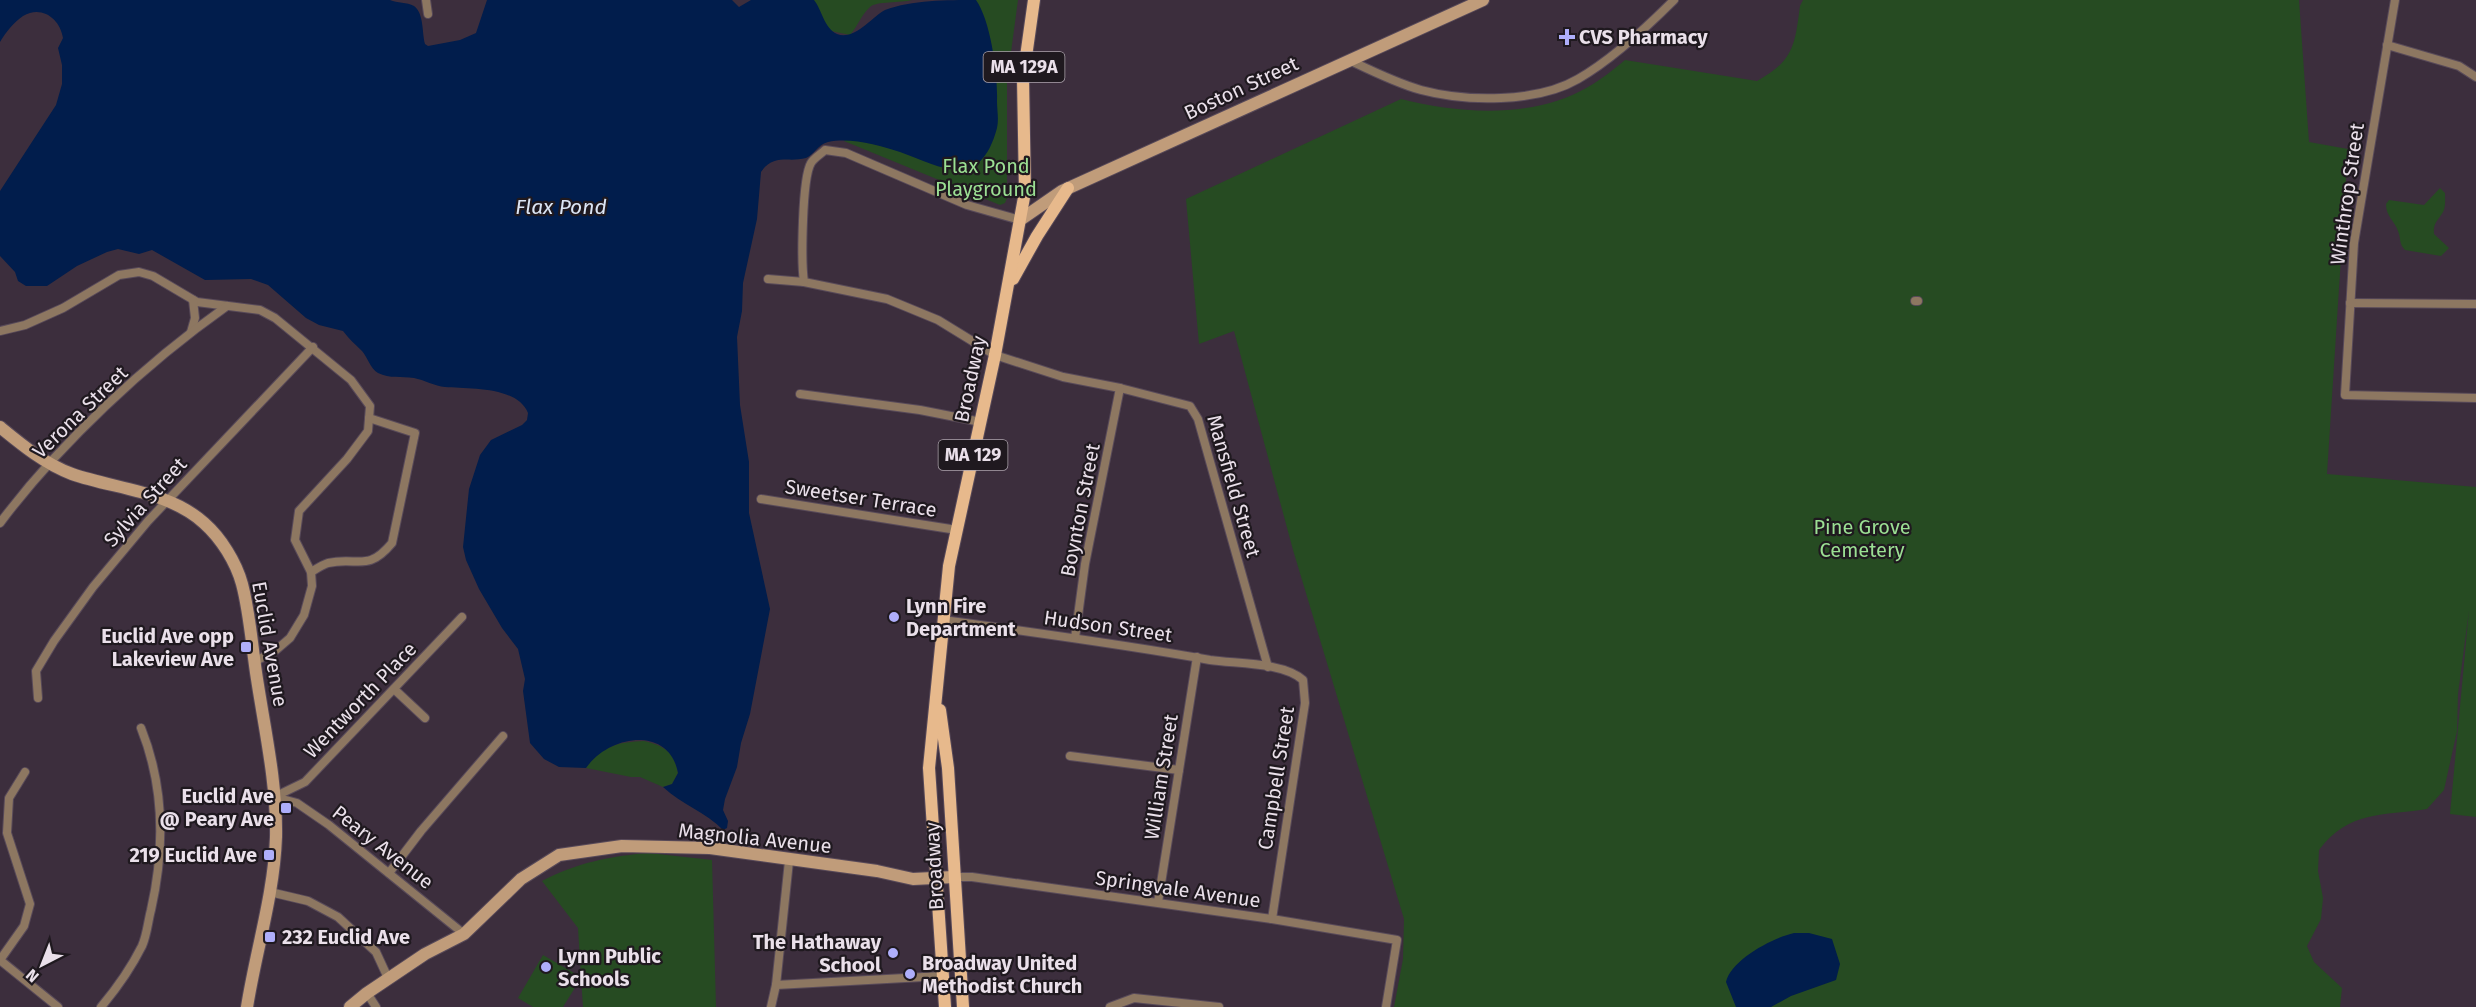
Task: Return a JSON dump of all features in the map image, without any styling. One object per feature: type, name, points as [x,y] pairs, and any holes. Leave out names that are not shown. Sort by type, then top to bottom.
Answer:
[{"type":"main road","name":"MA 129A","points":[[1020,220],[1025,180],[1023,78],[1034,0]]},
{"type":"main road","name":"MA 129","points":[[1007,291],[1037,236],[1068,188]]},
{"type":"main road","name":"Broadway","points":[[945,1007],[929,768],[936,688],[948,566],[995,355],[1020,220]]},
{"type":"main road","name":"Broadway","points":[[936,688],[948,768],[963,1007]]},
{"type":"street","points":[[426,0],[428,14]]},
{"type":"street","name":"Boston Street","points":[[1020,220],[1068,188],[1483,0]]},
{"type":"street","points":[[1349,60],[1422,90],[1486,97],[1525,95],[1564,86],[1577,80],[1609,57],[1674,0]]},
{"type":"street","name":"Winthrop Street","points":[[2395,0],[2356,230],[2344,395],[2476,398]]},
{"type":"street","points":[[2387,45],[2442,60],[2465,69],[2476,77]]},
{"type":"street","points":[[804,282],[802,267],[805,194],[811,163],[825,150],[846,153],[968,205],[1020,220]]},
{"type":"street","points":[[0,331],[25,325],[63,308],[115,277],[132,272],[153,276],[193,300],[260,310],[275,318],[313,347],[351,380],[370,406],[368,431],[347,459],[299,511],[295,540],[311,572],[312,586],[304,615],[290,638],[276,650],[254,662]]},
{"type":"street","name":"Mansfield Street","points":[[768,279],[804,282],[887,299],[938,320],[995,355],[1063,377],[1185,404],[1195,410],[1268,667]]},
{"type":"street","points":[[191,332],[195,318],[193,300]]},
{"type":"street","points":[[2350,303],[2476,304]]},
{"type":"street","name":"Verona Street","points":[[0,523],[28,486],[91,420],[191,332],[227,306]]},
{"type":"street","name":"Sylvia Street","points":[[38,698],[36,671],[93,586],[167,501],[313,347]]},
{"type":"street","name":"Boynton Street","points":[[1075,638],[1085,564],[1120,388]]},
{"type":"street","points":[[800,394],[920,410],[981,422]]},
{"type":"street","points":[[311,572],[326,563],[360,564],[381,557],[392,543],[415,433],[369,418]]},
{"type":"street","name":"Euclid Avenue","points":[[0,427],[50,463],[78,476],[167,501],[203,522],[224,545],[241,583],[274,797],[276,837],[270,892],[247,1007]]},
{"type":"street","name":"Sweetser Terrace","points":[[761,500],[957,530]]},
{"type":"street","name":"Wentworth Place","points":[[274,797],[305,782],[462,617]]},
{"type":"street","name":"Hudson Street","points":[[943,620],[1268,667]]},
{"type":"street","name":"William Street","points":[[1158,902],[1197,657]]},
{"type":"street","name":"Campbell Street","points":[[1268,667],[1299,676],[1303,680],[1305,692],[1272,919]]},
{"type":"street","points":[[394,689],[425,718]]},
{"type":"street","points":[[101,1007],[129,970],[143,943],[156,890],[160,854],[161,805],[158,778],[141,728]]},
{"type":"street","points":[[389,873],[421,831],[503,736]]},
{"type":"street","points":[[1070,756],[1179,770]]},
{"type":"street","points":[[25,772],[9,798],[7,833],[30,904],[24,926],[0,960],[58,1007]]},
{"type":"street","name":"Peary Avenue","points":[[274,797],[297,803],[329,825],[464,934]]},
{"type":"street","name":"Magnolia Avenue","points":[[350,1007],[366,993],[425,954],[464,934],[521,879],[559,855],[622,846],[710,848],[913,879],[954,878]]},
{"type":"street","points":[[771,1007],[776,985],[789,861]]},
{"type":"street","name":"Springvale Avenue","points":[[954,878],[972,877],[1158,902],[1397,940],[1386,1007]]},
{"type":"street","points":[[270,892],[308,901],[338,917],[376,952],[388,978]]},
{"type":"street","points":[[776,985],[942,976]]},
{"type":"street","points":[[366,993],[376,1007]]},
{"type":"street","points":[[1110,1007],[1134,998],[1219,1007]]},
{"type":"green space","points":[[799,0],[912,0],[873,5],[864,13],[850,35],[831,31]]},
{"type":"green space","name":"Flax Pond Playground","points":[[973,0],[1018,0],[1007,82],[1007,198],[1005,203],[1000,205],[844,141]]},
{"type":"green space","name":"Pine Grove Cemetery","points":[[1803,0],[2299,0],[2309,142],[2348,149],[2327,474],[2476,487],[2476,817],[2450,814],[2469,610],[2458,694],[2457,731],[2444,790],[2427,809],[2368,817],[2355,821],[2330,837],[2319,850],[2318,871],[2323,898],[2321,919],[2307,946],[2314,962],[2342,988],[2340,1007],[1394,1007],[1403,959],[1404,919],[1293,550],[1234,331],[1199,344],[1186,199],[1401,99],[1447,108],[1496,111],[1520,109],[1567,97],[1593,84],[1625,60],[1757,81],[1769,74],[1786,58],[1794,41]]},
{"type":"green space","points":[[2440,188],[2445,193],[2445,205],[2435,224],[2434,234],[2449,248],[2441,256],[2405,250],[2397,228],[2387,212],[2386,204],[2389,200],[2424,205]]},
{"type":"green space","points":[[644,741],[667,751],[674,759],[678,773],[672,784],[663,787],[640,777],[586,768],[604,750],[618,744]]},
{"type":"green space","points":[[649,853],[712,860],[716,1007],[583,1007],[581,978],[563,1007],[533,1007],[518,998],[543,955],[581,977],[578,928],[542,881],[568,869],[594,861]]},
{"type":"water","name":"Flax Pond","points":[[0,0],[390,0],[414,6],[417,9],[420,13],[425,44],[428,46],[460,40],[476,33],[487,0],[732,0],[739,7],[751,0],[814,0],[829,28],[843,35],[856,31],[880,13],[895,7],[930,1],[976,0],[990,35],[996,78],[998,118],[990,148],[981,161],[958,170],[931,164],[874,144],[837,141],[825,143],[806,158],[771,162],[761,172],[757,219],[743,283],[742,311],[737,337],[740,405],[749,462],[749,513],[770,609],[750,714],[741,743],[737,767],[725,799],[723,810],[728,821],[727,828],[723,830],[663,787],[672,784],[678,773],[672,758],[663,747],[637,740],[623,742],[596,757],[586,768],[559,767],[544,759],[530,743],[523,691],[525,679],[518,649],[502,628],[479,589],[466,560],[463,547],[469,489],[480,455],[491,440],[522,425],[527,420],[528,413],[522,404],[503,393],[445,387],[414,378],[382,375],[373,368],[362,351],[343,331],[319,325],[306,318],[268,285],[251,279],[205,280],[152,250],[139,254],[118,249],[107,252],[77,266],[47,286],[26,286],[18,281],[15,272],[0,256],[0,191],[56,105],[62,84],[62,65],[58,48],[63,38],[54,20],[37,12],[20,18],[0,42]]},
{"type":"water","points":[[1794,933],[1809,933],[1832,939],[1840,964],[1836,980],[1791,996],[1771,1007],[1736,1007],[1726,982],[1729,974],[1754,951]]},
{"type":"place","name":"CVS Pharmacy","points":[[1567,37]]},
{"type":"place","name":"Lynn Fire Department","points":[[894,617]]},
{"type":"place","name":"Euclid Ave opp Lakeview Ave","points":[[246,647]]},
{"type":"place","name":"Euclid Ave @ Peary Ave","points":[[286,808]]},
{"type":"place","name":"219 Euclid Ave","points":[[269,855]]},
{"type":"place","name":"232 Euclid Ave","points":[[270,937]]},
{"type":"place","name":"The Hathaway School","points":[[893,953]]},
{"type":"place","name":"Lynn Public Schools","points":[[546,967]]},
{"type":"place","name":"Broadway United Methodist Church","points":[[910,974]]}]
